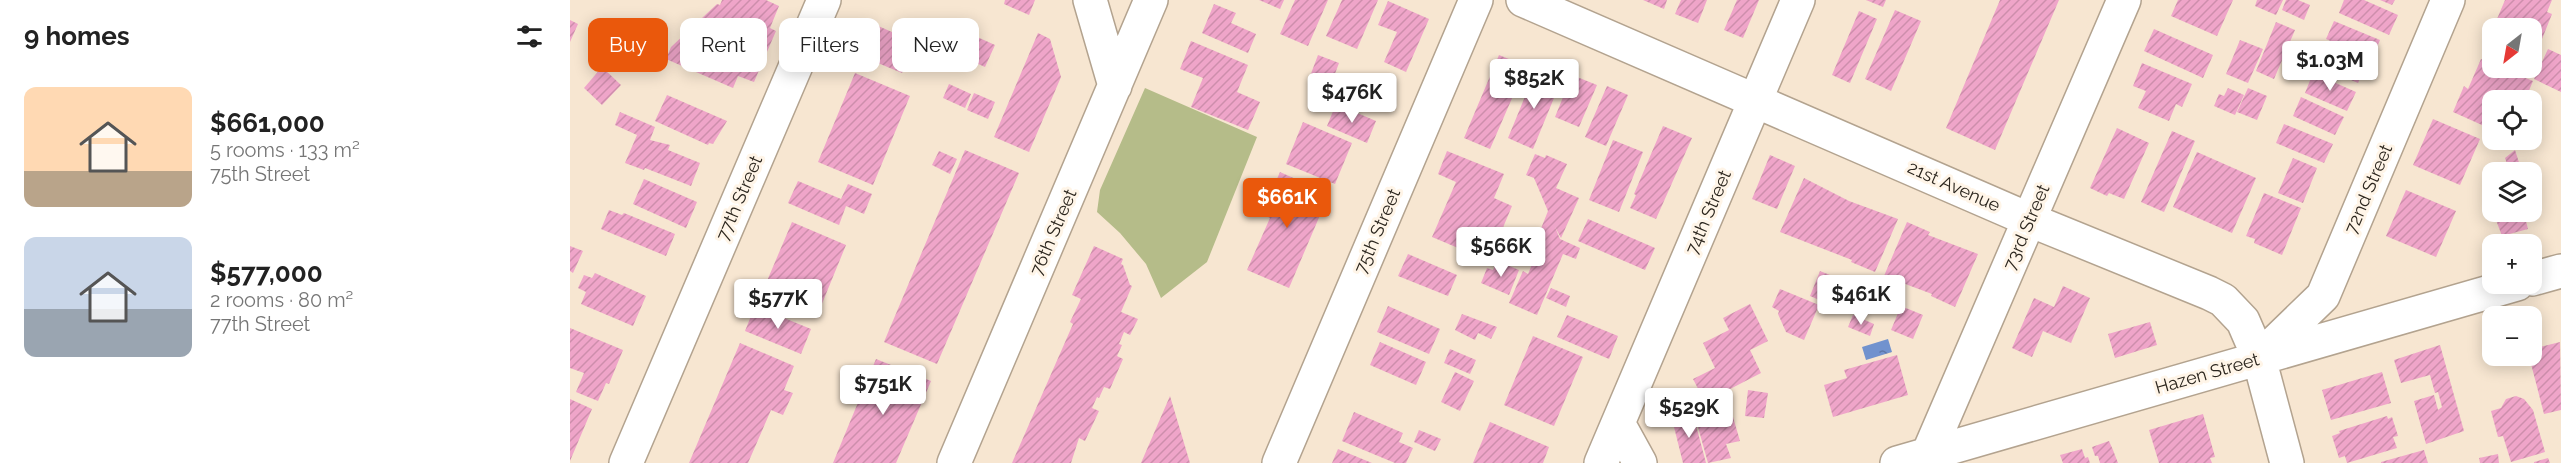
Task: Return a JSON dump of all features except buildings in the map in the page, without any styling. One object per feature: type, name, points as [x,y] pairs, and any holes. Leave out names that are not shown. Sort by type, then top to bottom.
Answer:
[{"type":"street","name":"77th Street","points":[[626,463],[824,0]]},
{"type":"street","points":[[1090,0],[1115,86]]},
{"type":"street","name":"76th Street","points":[[954,463],[1151,0]]},
{"type":"street","name":"75th Street","points":[[1279,463],[1476,0]]},
{"type":"street","name":"21st Avenue","points":[[1523,0],[2030,220],[2199,288],[2223,300],[2243,321],[2259,358],[2287,463]]},
{"type":"street","name":"74th Street","points":[[1601,463],[1798,0]]},
{"type":"street","name":"73rd Street","points":[[1928,454],[2124,0]]},
{"type":"street","name":"72nd Street","points":[[2259,358],[2323,296],[2448,0]]},
{"type":"street","points":[[2542,276],[2561,271]]},
{"type":"street","name":"Hazen Street","points":[[1897,463],[2482,294]]},
{"type":"street","points":[[1618,423],[1640,463]]},
{"type":"green space","points":[[1145,88],[1257,137],[1207,262],[1161,298],[1146,264],[1120,233],[1097,212],[1100,190]]},
{"type":"water","points":[[1888,339],[1892,352],[1866,360],[1862,347]]}]
